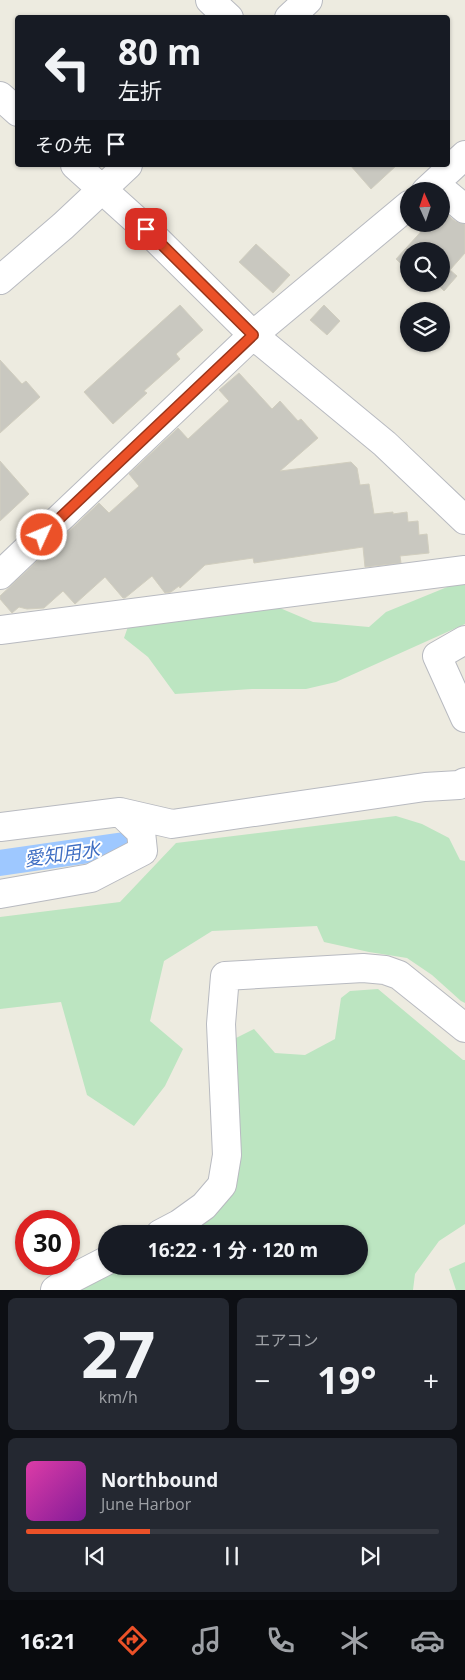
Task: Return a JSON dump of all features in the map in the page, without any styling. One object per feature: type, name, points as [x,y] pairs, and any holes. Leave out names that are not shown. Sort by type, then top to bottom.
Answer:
[{"type":"street","points":[[210,0],[226,15]]},
{"type":"street","points":[[293,15],[308,0]]},
{"type":"street","points":[[0,96],[15,109]]},
{"type":"street","points":[[435,182],[465,155]]},
{"type":"street","points":[[77,167],[146,229],[253,335],[385,444],[465,520]]},
{"type":"street","points":[[0,280],[63,226],[126,167]]},
{"type":"street","points":[[450,200],[465,209]]},
{"type":"street","points":[[0,575],[253,335],[400,212]]},
{"type":"street","points":[[0,630],[465,570]]},
{"type":"street","points":[[465,640],[437,656],[465,718]]},
{"type":"street","points":[[0,826],[120,812],[172,824],[425,788],[459,785],[465,782]]},
{"type":"street","points":[[0,894],[91,878],[143,851],[141,832],[120,812]]},
{"type":"street","points":[[177,1225],[204,1206],[222,1185],[227,1155],[221,1024],[225,976],[363,968],[385,970],[399,975],[465,1028]]},
{"type":"street","points":[[55,1290],[71,1279],[98,1266]]},
{"type":"green space","points":[[465,582],[465,624],[336,682],[306,689],[252,689],[175,694],[148,657],[124,638],[130,621],[268,603],[313,622],[369,627],[386,612],[457,583]]},
{"type":"green space","points":[[396,816],[422,824],[449,838],[460,860],[465,861],[465,1003],[432,975],[407,958],[324,942],[317,926],[212,931],[164,961],[150,1021],[183,1049],[165,1086],[134,1126],[87,1095],[61,1002],[0,1009],[0,917],[120,902],[176,843]]},
{"type":"green space","points":[[378,989],[465,1060],[465,1224],[439,1241],[415,1274],[413,1290],[76,1290],[104,1275],[368,1275],[368,1225],[195,1225],[219,1210],[234,1039],[254,1029],[275,1053],[305,1055],[335,1039],[341,998],[350,991]]},
{"type":"green space","points":[[465,1262],[465,1290],[456,1290],[449,1269]]},
{"type":"building","points":[[352,167],[395,167],[371,189]]},
{"type":"building","points":[[450,217],[465,224],[465,253],[450,270],[450,242],[412,242],[421,232],[450,232]]},
{"type":"building","points":[[256,244],[290,275],[273,293],[239,262]]},
{"type":"building","points":[[400,255],[400,263],[396,259]]},
{"type":"building","points":[[450,270],[457,276],[450,284]]},
{"type":"building","points":[[180,305],[203,330],[176,354],[180,359],[144,391],[147,393],[113,424],[84,392]]},
{"type":"building","points":[[324,305],[340,321],[327,335],[310,320]]},
{"type":"building","points":[[0,360],[22,384],[26,381],[40,397],[0,433]]},
{"type":"building","points":[[239,373],[272,409],[280,401],[298,421],[301,419],[318,438],[280,471],[351,462],[357,468],[360,485],[369,484],[374,514],[407,512],[408,522],[418,521],[419,535],[427,534],[429,553],[400,556],[401,563],[365,567],[363,547],[254,563],[253,558],[205,565],[180,588],[179,586],[171,592],[165,593],[152,576],[125,598],[105,577],[75,604],[63,591],[44,608],[27,609],[19,607],[12,613],[0,599],[0,596],[99,503],[109,513],[139,486],[129,474],[178,428],[188,439],[229,401],[219,390]]},
{"type":"building","points":[[0,461],[29,494],[0,521]]},
{"type":"waterway","name":"愛知用水","points":[[0,863],[124,845]]},
{"type":"route","points":[[42,535],[253,335],[146,229]]}]
